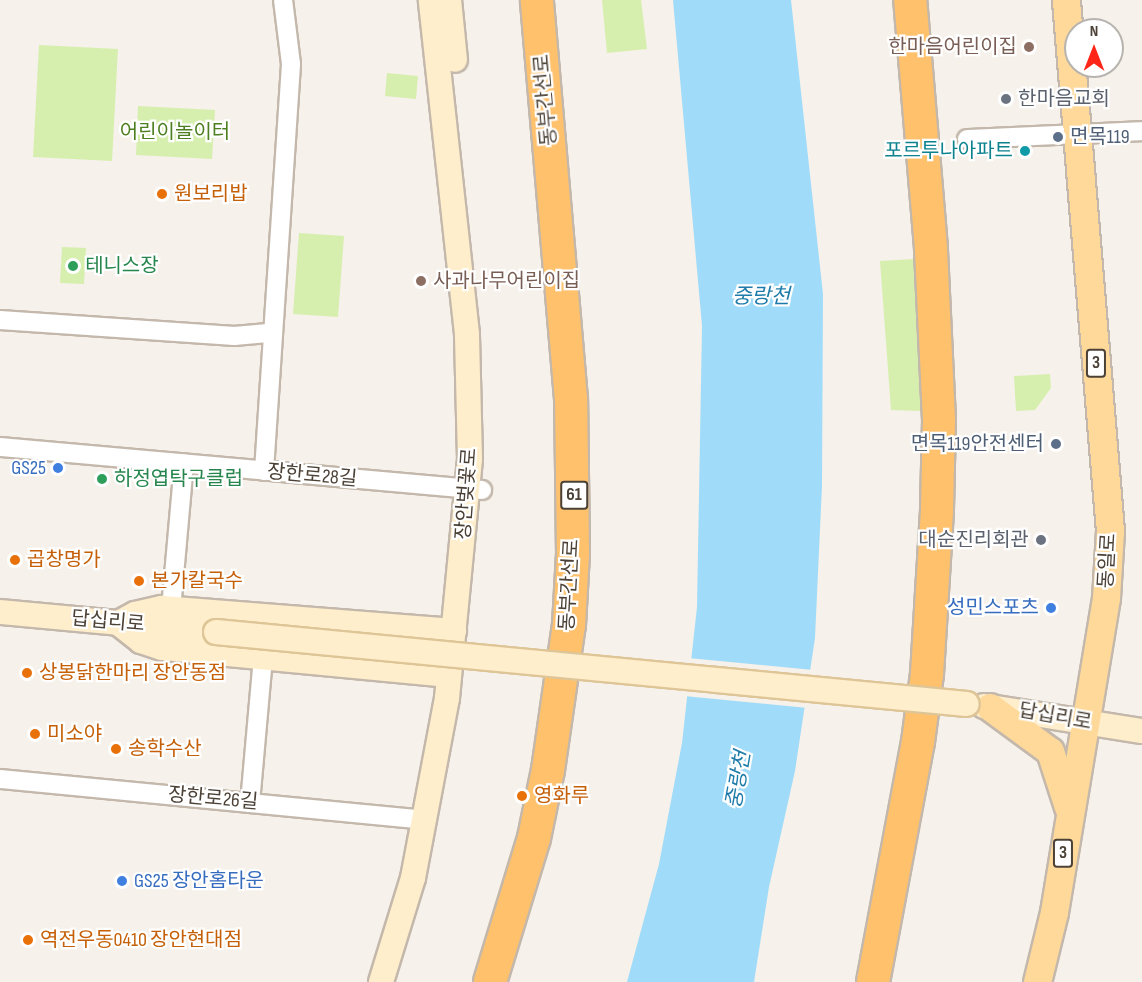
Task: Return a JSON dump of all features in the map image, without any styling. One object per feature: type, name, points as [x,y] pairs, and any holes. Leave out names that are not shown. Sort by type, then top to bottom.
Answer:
[{"type":"highway","name":"동부간선로","points":[[490,982],[534,838],[548,770],[568,636],[573,554],[571,399],[537,0]]},
{"type":"highway","points":[[873,982],[918,742],[927,674],[937,509],[939,420],[932,248],[910,0]]},
{"type":"main road","name":"동일로","points":[[1037,982],[1070,812],[1106,598],[1110,531],[1066,0]]},
{"type":"main road","points":[[979,705],[1050,751],[1070,812]]},
{"type":"street","points":[[264,471],[291,64],[284,0]]},
{"type":"street","name":"장안벚꽃로","points":[[381,982],[410,889],[425,819],[449,675],[475,489],[471,377],[431,0]]},
{"type":"street","name":"장안벚꽃로","points":[[396,982],[433,854],[466,676],[475,489],[485,374],[449,0]]},
{"type":"street","points":[[967,139],[1142,130]]},
{"type":"street","points":[[0,320],[234,336],[272,333]]},
{"type":"street","name":"장한로28길","points":[[0,447],[475,489]]},
{"type":"street","name":"답십리로","points":[[171,609],[184,464]]},
{"type":"street","points":[[449,675],[162,648],[141,641],[118,623],[145,611],[171,609],[454,631]]},
{"type":"street","name":"답십리로","points":[[0,612],[979,705],[1085,724],[1142,731]]},
{"type":"street","points":[[250,803],[263,658]]},
{"type":"street","name":"장한로26길","points":[[0,779],[425,819]]},
{"type":"green space","points":[[602,0],[641,0],[647,49],[607,53]]},
{"type":"green space","points":[[39,45],[118,49],[112,161],[33,157]]},
{"type":"green space","points":[[387,73],[418,76],[416,99],[385,96]]},
{"type":"green space","name":"어린이놀이터","points":[[138,106],[215,110],[212,159],[136,155]]},
{"type":"green space","points":[[299,233],[344,236],[338,317],[293,314]]},
{"type":"green space","name":"테니스장","points":[[62,247],[86,248],[84,284],[60,283]]},
{"type":"green space","points":[[914,259],[921,411],[891,410],[880,261]]},
{"type":"green space","points":[[1050,374],[1051,388],[1035,410],[1016,411],[1014,376]]},
{"type":"water","name":"중랑천","points":[[673,0],[791,0],[823,294],[822,486],[815,638],[795,771],[769,887],[754,982],[627,982],[659,864],[682,743],[697,607],[702,326]]},
{"type":"pier","points":[[688,658],[813,670],[808,708],[684,696]]},
{"type":"place","name":"한마음어린이집","points":[[1029,47]]},
{"type":"place","name":"한마음교회","points":[[1006,99]]},
{"type":"place","name":"면목119","points":[[1058,137]]},
{"type":"place","name":"포르투나아파트","points":[[1025,151]]},
{"type":"place","name":"원보리밥","points":[[162,194]]},
{"type":"place","name":"테니스장","points":[[73,266]]},
{"type":"place","name":"사과나무어린이집","points":[[421,281]]},
{"type":"place","name":"면목119안전센터","points":[[1056,444]]},
{"type":"place","name":"GS25","points":[[58,468]]},
{"type":"place","name":"하정엽탁구클럽","points":[[102,479]]},
{"type":"place","name":"대순진리회관","points":[[1041,540]]},
{"type":"place","name":"곱창명가","points":[[15,560]]},
{"type":"place","name":"본가칼국수","points":[[139,581]]},
{"type":"place","name":"성민스포츠","points":[[1051,608]]},
{"type":"place","name":"상봉닭한마리 장안동점","points":[[27,673]]},
{"type":"place","name":"미소야","points":[[35,734]]},
{"type":"place","name":"송학수산","points":[[116,749]]},
{"type":"place","name":"영화루","points":[[522,796]]},
{"type":"place","name":"GS25 장안홈타운","points":[[122,881]]},
{"type":"place","name":"역전우동0410 장안현대점","points":[[28,940]]}]
